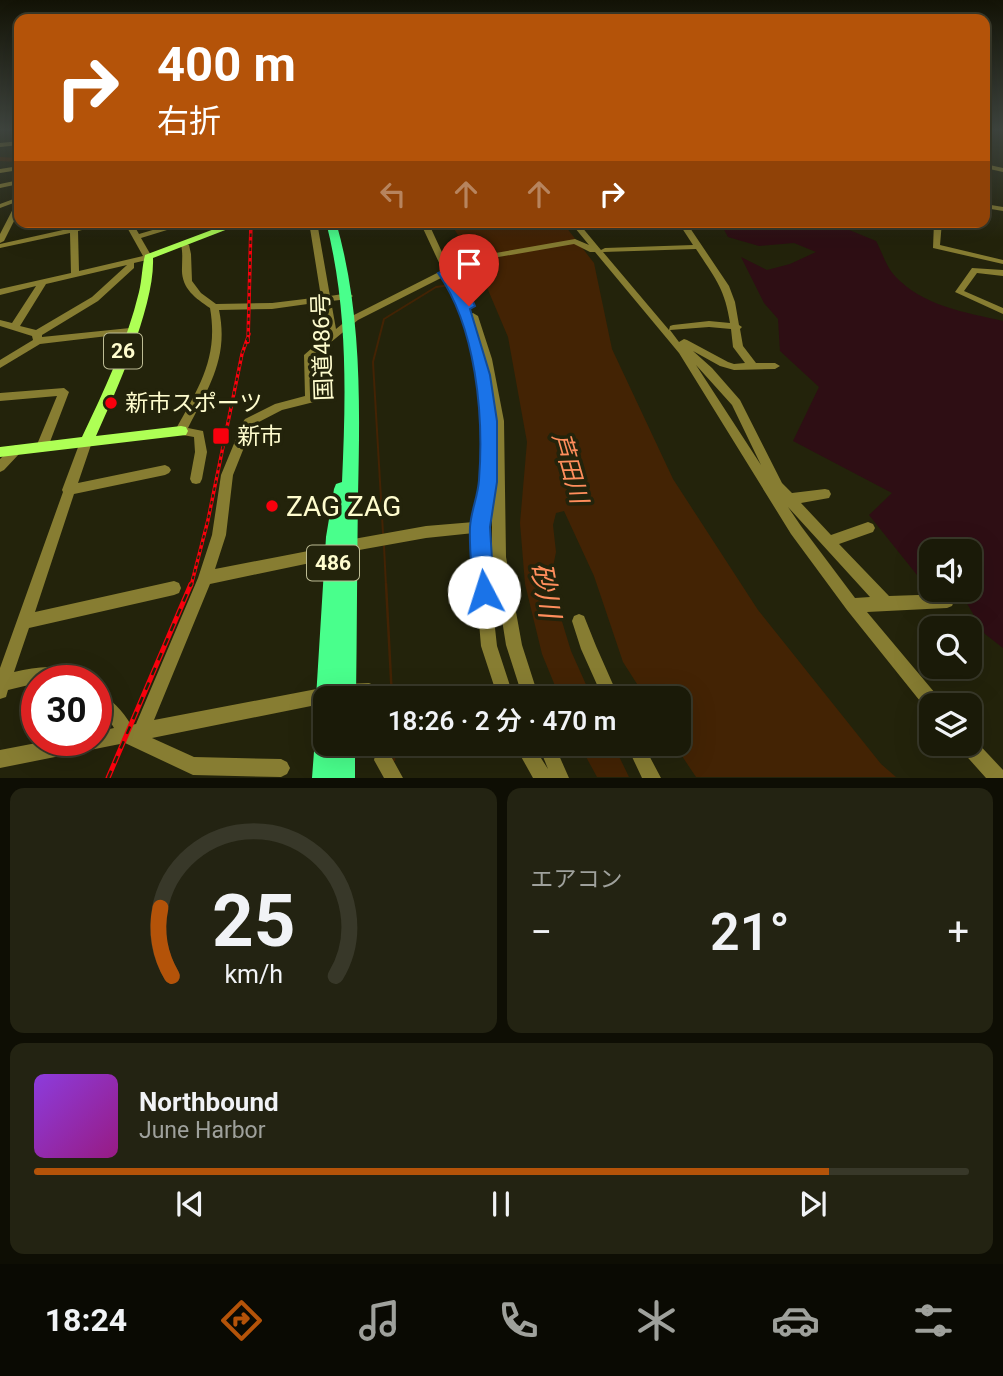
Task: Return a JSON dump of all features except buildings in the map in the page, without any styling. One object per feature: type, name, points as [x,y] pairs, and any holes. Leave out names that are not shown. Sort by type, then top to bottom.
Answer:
[{"type":"highway","name":"国道486号","points":[[333,228],[349,296],[351,324],[351,429],[341,549],[336,686]]},
{"type":"highway","points":[[324,778],[325,756]]},
{"type":"highway","points":[[344,756],[344,778]]},
{"type":"main road","points":[[148,257],[185,245],[217,228]]},
{"type":"main road","name":"26","points":[[86,442],[102,411],[131,331],[150,270],[148,257]]},
{"type":"main road","points":[[0,452],[181,431]]},
{"type":"street","points":[[14,213],[4,228],[0,243],[83,228]]},
{"type":"street","points":[[0,292],[148,257],[132,228]]},
{"type":"street","points":[[137,237],[168,228]]},
{"type":"street","points":[[314,228],[332,336]]},
{"type":"street","points":[[427,228],[446,268],[452,274],[482,375],[489,421],[488,482],[480,527],[489,646],[502,686]]},
{"type":"street","points":[[433,228],[478,329],[496,400],[499,557],[514,645],[527,686]]},
{"type":"street","points":[[583,228],[684,348],[708,370],[736,403],[778,486],[885,603]]},
{"type":"street","points":[[584,228],[673,328],[759,475],[852,605],[924,693]]},
{"type":"street","points":[[686,228],[725,286],[737,327],[738,347],[753,366]]},
{"type":"street","points":[[938,228],[936,246],[1003,262]]},
{"type":"street","points":[[74,230],[75,275]]},
{"type":"street","points":[[134,734],[205,578],[219,535],[227,475],[249,422],[279,407],[310,398],[309,355],[351,324],[355,318],[452,274],[461,261],[575,241],[602,251],[697,247]]},
{"type":"street","points":[[185,245],[188,253],[186,281],[190,289],[214,307],[237,309],[349,296]]},
{"type":"street","points":[[0,365],[95,299],[131,267],[130,262]]},
{"type":"street","points":[[1003,273],[975,270],[959,292],[1003,311]]},
{"type":"street","points":[[14,327],[43,283]]},
{"type":"street","points":[[196,480],[201,452],[200,434],[181,431],[214,365],[219,348],[214,307]]},
{"type":"street","points":[[0,323],[37,338],[131,331]]},
{"type":"street","points":[[673,328],[709,324],[737,327]]},
{"type":"street","points":[[684,348],[724,365],[775,366]]},
{"type":"street","points":[[0,397],[64,393],[42,447]]},
{"type":"street","points":[[1,687],[86,442]]},
{"type":"street","points":[[0,467],[16,450]]},
{"type":"street","points":[[68,490],[165,470]]},
{"type":"street","points":[[789,499],[825,495]]},
{"type":"street","points":[[205,578],[426,532],[480,527]]},
{"type":"street","points":[[827,542],[868,528]]},
{"type":"street","points":[[23,622],[174,588]]},
{"type":"street","points":[[852,605],[919,602]]},
{"type":"street","points":[[579,621],[606,686]]},
{"type":"street","points":[[1,687],[21,682]]},
{"type":"street","points":[[0,759],[313,700]]},
{"type":"street","points":[[112,713],[134,734],[192,772],[281,768]]},
{"type":"street","points":[[384,756],[383,760],[394,778]]},
{"type":"street","points":[[529,756],[543,778]]},
{"type":"street","points":[[550,756],[560,778]]},
{"type":"street","points":[[641,756],[652,778]]},
{"type":"street","points":[[979,756],[998,778]]},
{"type":"shaded area","points":[[723,228],[845,228],[876,241],[891,271],[917,294],[944,306],[1003,321],[1003,648],[985,634],[982,629],[982,616],[974,616],[966,602],[982,602],[982,539],[919,539],[919,578],[869,515],[892,493],[793,441],[819,387],[780,351],[778,319],[764,303],[741,257],[767,270],[790,264],[816,252],[794,243],[759,246],[728,237]]},
{"type":"water","points":[[454,228],[567,228],[594,263],[612,349],[673,479],[758,610],[881,764],[896,777],[696,777],[682,756],[691,756],[691,686],[638,686],[623,662],[594,576],[564,511],[556,513],[553,525],[556,552],[550,582],[571,651],[587,686],[555,686],[542,654],[525,584],[520,523],[527,442],[508,337],[480,271]]},
{"type":"water","points":[[586,756],[619,756],[629,777],[597,777]]},
{"type":"waterway","points":[[456,284],[484,279]]},
{"type":"waterway","points":[[383,533],[373,362],[384,319],[436,287],[450,285]]},
{"type":"waterway","points":[[384,546],[386,586]]},
{"type":"waterway","points":[[386,584],[391,686]]},
{"type":"railway","points":[[248,336],[251,228]]},
{"type":"railway","points":[[191,586],[248,336]]},
{"type":"railway","points":[[248,336],[248,342]]},
{"type":"railway","points":[[108,778],[191,584]]},
{"type":"place","name":"新市スポーツ","points":[[111,403]]},
{"type":"place","name":"新市","points":[[221,436]]},
{"type":"place","name":"ZAG ZAG","points":[[272,506]]},
{"type":"route","points":[[469,306],[459,282],[444,273],[456,288],[470,328],[482,375],[489,421],[488,482],[480,527],[484,592]]},
{"type":"water label","name":"芦田川","points":[[570,468]]},
{"type":"water label","name":"砂川","points":[[546,590]]}]
